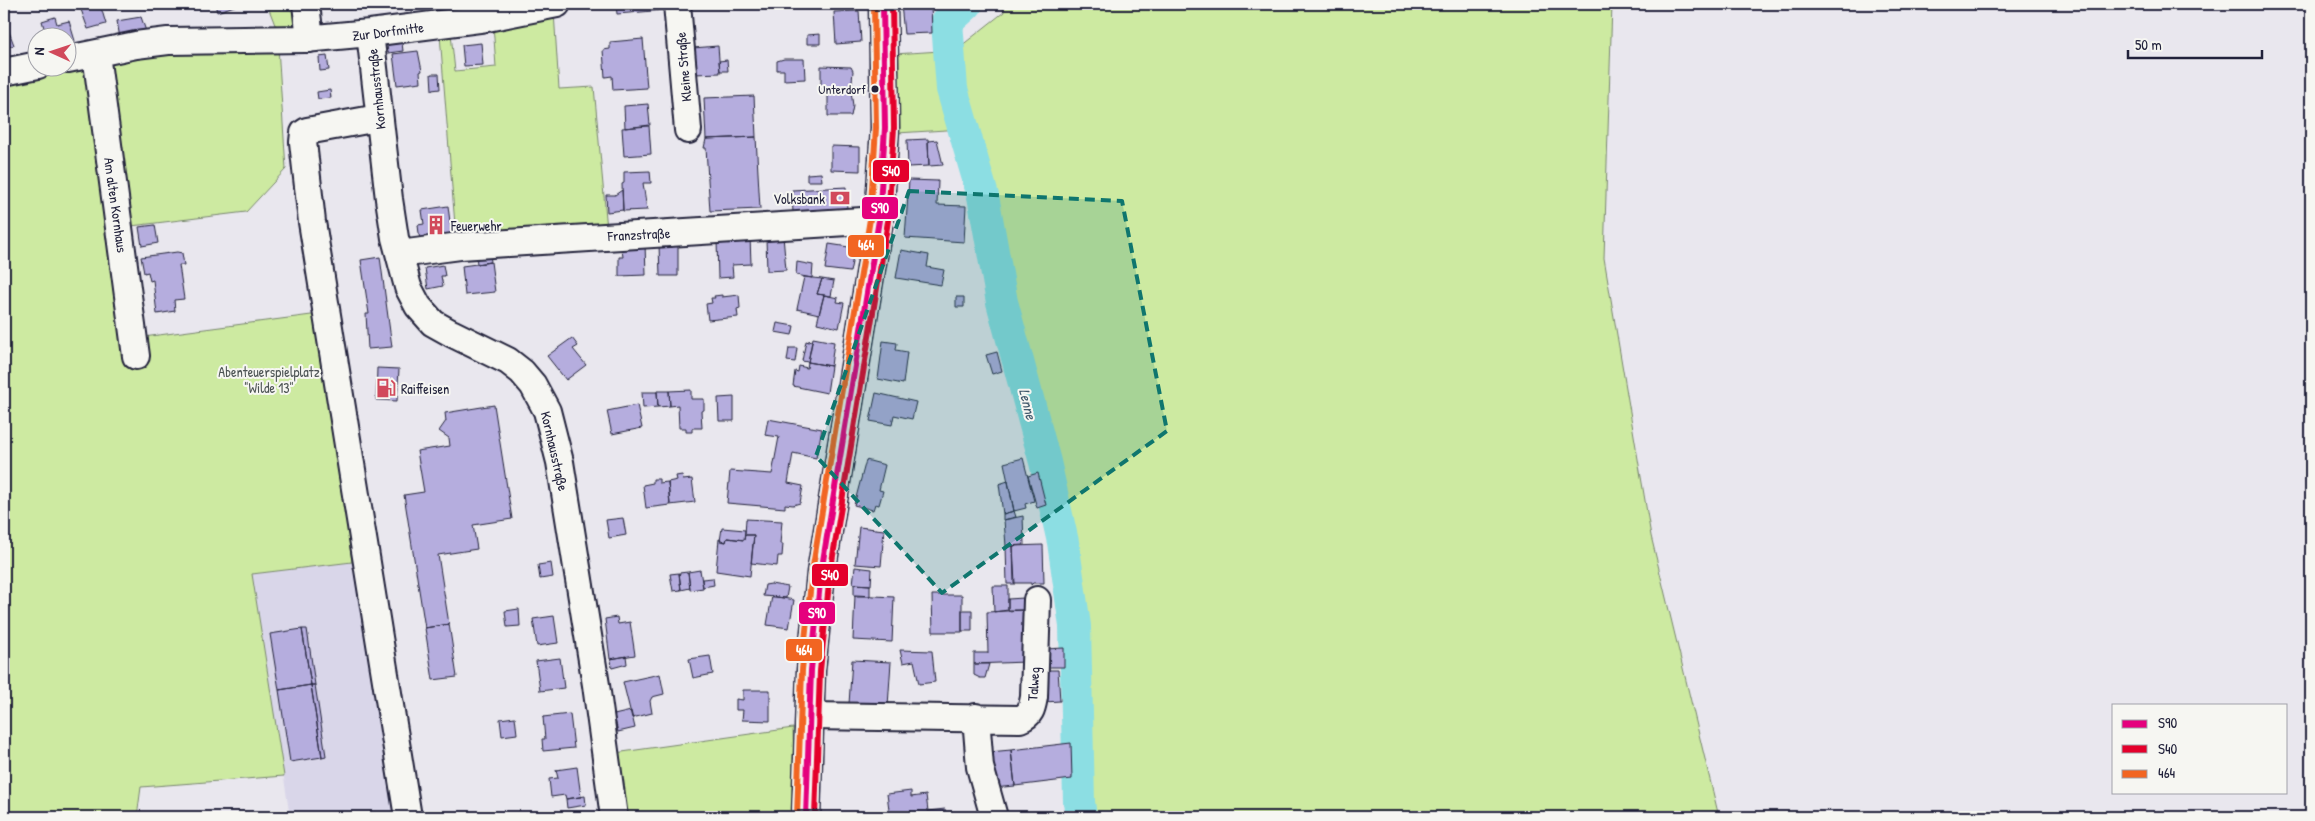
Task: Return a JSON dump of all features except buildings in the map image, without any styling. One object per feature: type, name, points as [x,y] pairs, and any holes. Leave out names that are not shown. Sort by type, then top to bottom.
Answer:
[{"type":"main road","points":[[806,817],[809,716],[815,621],[838,455],[863,323],[879,220],[885,128],[882,4]]},
{"type":"street","points":[[306,4],[310,39]]},
{"type":"street","name":"Zur Dorfmitte","points":[[96,54],[136,45],[168,41],[310,39],[370,34],[487,18],[557,4]]},
{"type":"street","name":"Kleine Straße","points":[[677,4],[688,130]]},
{"type":"street","name":"Kornhausstraße","points":[[370,34],[378,118],[389,199],[408,287],[425,315],[451,333],[508,361],[533,385],[547,411],[560,462],[614,817]]},
{"type":"street","points":[[78,58],[96,54]]},
{"type":"street","name":"Am alten Kornhaus","points":[[96,54],[136,356]]},
{"type":"street","points":[[4,72],[28,68]]},
{"type":"street","points":[[378,118],[307,131],[304,133],[303,142],[312,222],[408,817]]},
{"type":"street","name":"Franzstraße","points":[[400,254],[460,246],[879,220]]},
{"type":"street","name":"Talweg","points":[[809,716],[1020,719],[1029,714],[1034,696],[1037,600]]},
{"type":"street","points":[[976,717],[982,781],[994,817]]},
{"type":"highlighted area","points":[[909,191],[1122,201],[1167,431],[942,593],[816,456]]},
{"type":"shaded area","points":[[352,562],[404,817],[290,817],[252,574]]},
{"type":"green space","points":[[267,4],[297,4],[295,29],[275,25]]},
{"type":"green space","points":[[1002,4],[1612,4],[1604,258],[1651,536],[1719,817],[1081,817],[1086,608],[1048,434],[1009,319],[979,128],[897,133],[894,54],[956,50],[1004,12]]},
{"type":"green space","points":[[554,12],[559,89],[594,87],[607,229],[456,238],[440,35],[451,34],[455,71],[496,67],[493,24]]},
{"type":"green space","name":"Abenteuerspielplatz \"Wilde 13\"","points":[[213,46],[278,47],[286,169],[246,212],[123,227],[136,338],[319,314],[352,562],[252,574],[284,776],[141,787],[137,817],[4,817],[4,77],[28,74],[28,78],[78,78],[78,68]]},
{"type":"green space","points":[[793,728],[795,817],[623,817],[615,753]]},
{"type":"waterway","name":"Lenne","points":[[967,4],[947,22],[952,89],[983,196],[1002,302],[1045,462],[1063,542],[1075,626],[1079,802],[1081,817]]},
{"type":"transit line","name":"464","points":[[797,817],[802,670],[812,572],[870,219],[876,128],[874,4]]},
{"type":"transit line","name":"S90","points":[[806,817],[811,670],[821,573],[879,220],[885,128],[883,4]]},
{"type":"transit line","name":"S40","points":[[815,817],[820,671],[830,574],[888,221],[894,128],[892,4]]},
{"type":"place","name":"Unterdorf","points":[[875,89]]},
{"type":"place","name":"Volksbank","points":[[840,198]]},
{"type":"place","name":"Feuerwehr","points":[[436,225]]},
{"type":"place","name":"Raiffeisen","points":[[386,388]]}]
